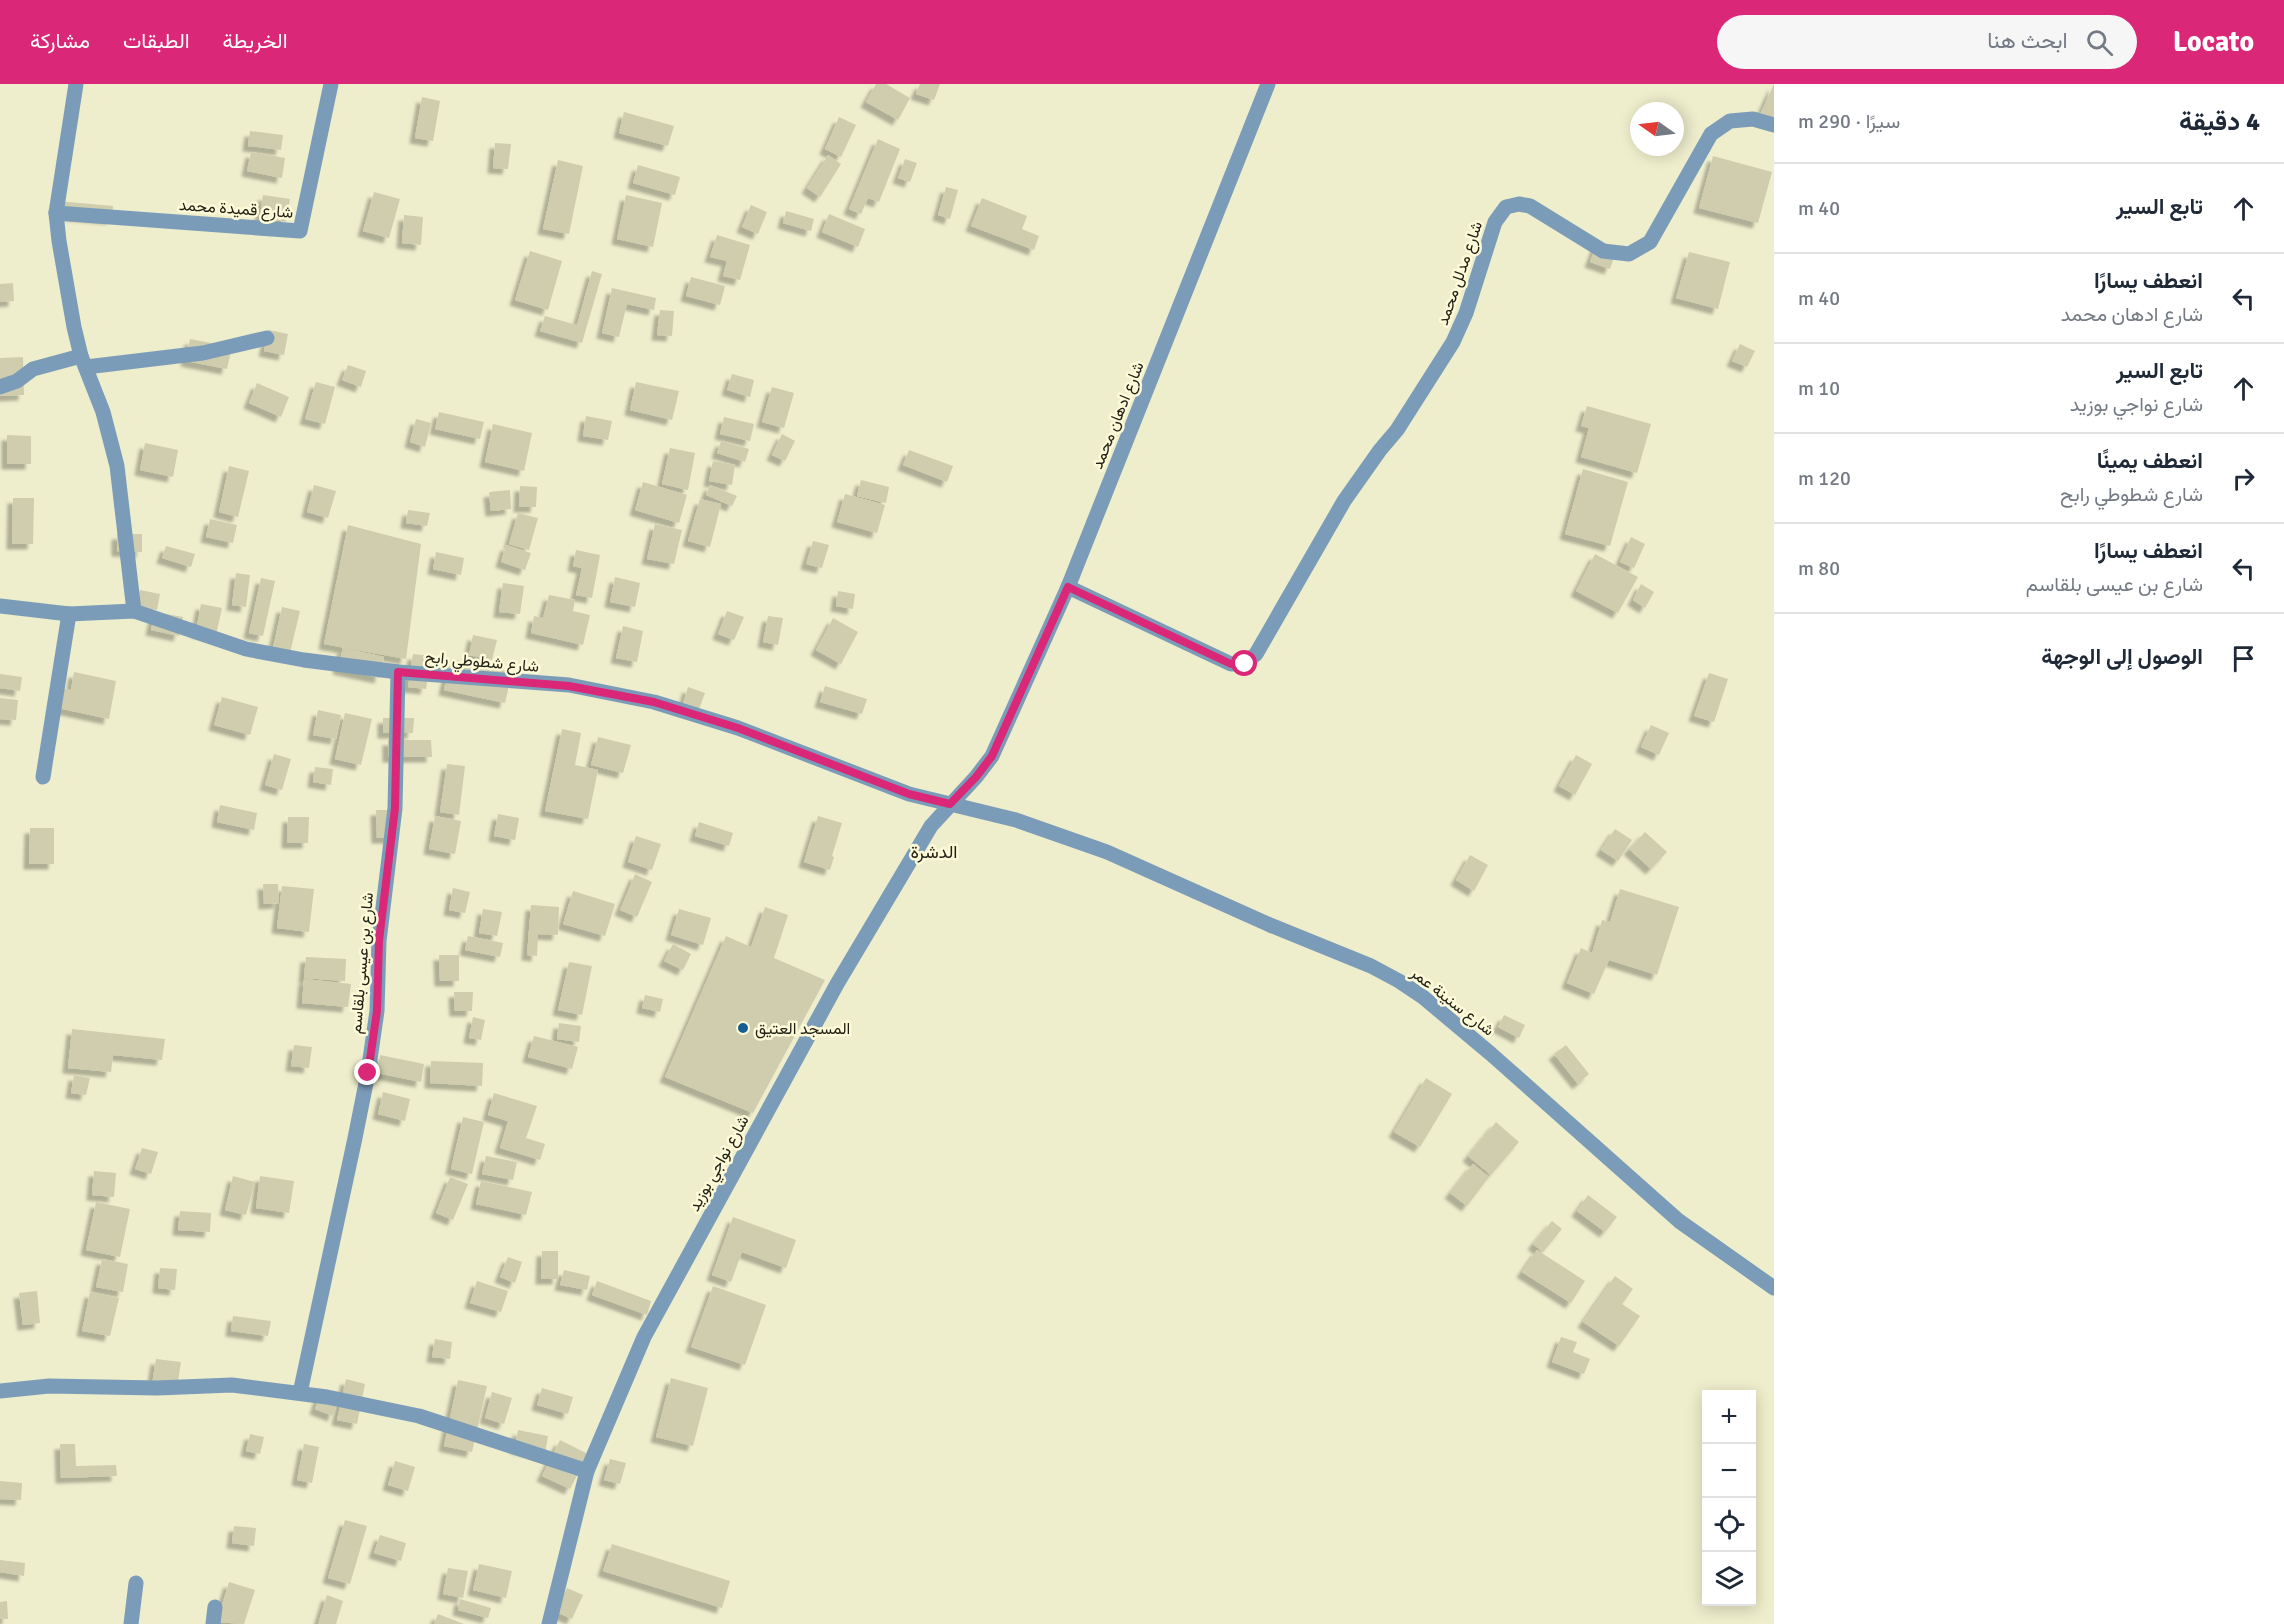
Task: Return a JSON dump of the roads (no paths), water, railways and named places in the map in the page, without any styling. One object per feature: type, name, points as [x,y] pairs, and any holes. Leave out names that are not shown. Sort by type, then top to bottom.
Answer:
[{"type":"street","points":[[75,84],[56,213],[65,286],[83,362],[103,412],[117,466],[134,611]]},
{"type":"street","name":"شارع قميدة محمد","points":[[56,213],[300,231],[331,84]]},
{"type":"street","name":"شارع ادهان محمد","points":[[992,756],[1068,587],[1268,84]]},
{"type":"street","name":"شارع مدلل محمد","points":[[1068,587],[1231,664],[1245,664],[1256,654],[1344,501],[1397,430],[1453,342],[1466,313],[1495,222],[1506,207],[1519,204],[1530,206],[1604,251],[1629,254],[1650,242],[1711,134],[1731,121],[1753,119],[1774,125]]},
{"type":"street","points":[[0,387],[17,381],[33,369],[83,362],[203,353],[267,338]]},
{"type":"street","name":"شارع شطوطي رابح","points":[[0,606],[69,614],[134,611],[246,649],[304,660],[398,672],[569,686],[654,702],[738,728],[909,794],[950,804]]},
{"type":"street","points":[[43,777],[69,614]]},
{"type":"street","name":"شارع بن عيسى بلقاسم","points":[[300,1393],[355,1138],[377,1011],[379,941],[395,808],[398,672]]},
{"type":"street","name":"شارع نواجي بوزيد","points":[[549,1624],[587,1471],[644,1337],[837,984],[931,826],[992,756]]},
{"type":"street","name":"شارع سنينة عمر","points":[[950,804],[1016,820],[1107,852],[1270,925],[1371,966],[1400,981],[1423,997],[1491,1054],[1679,1221],[1774,1288]]},
{"type":"street","points":[[0,1391],[49,1386],[158,1388],[231,1385],[300,1393],[419,1416],[587,1471]]},
{"type":"street","points":[[131,1624],[136,1583]]},
{"type":"street","points":[[213,1624],[215,1607]]},
{"type":"place","name":"المسجد العتيق","points":[[743,1028]]},
{"type":"district","name":"الدشرة","points":[[934,852]]}]
